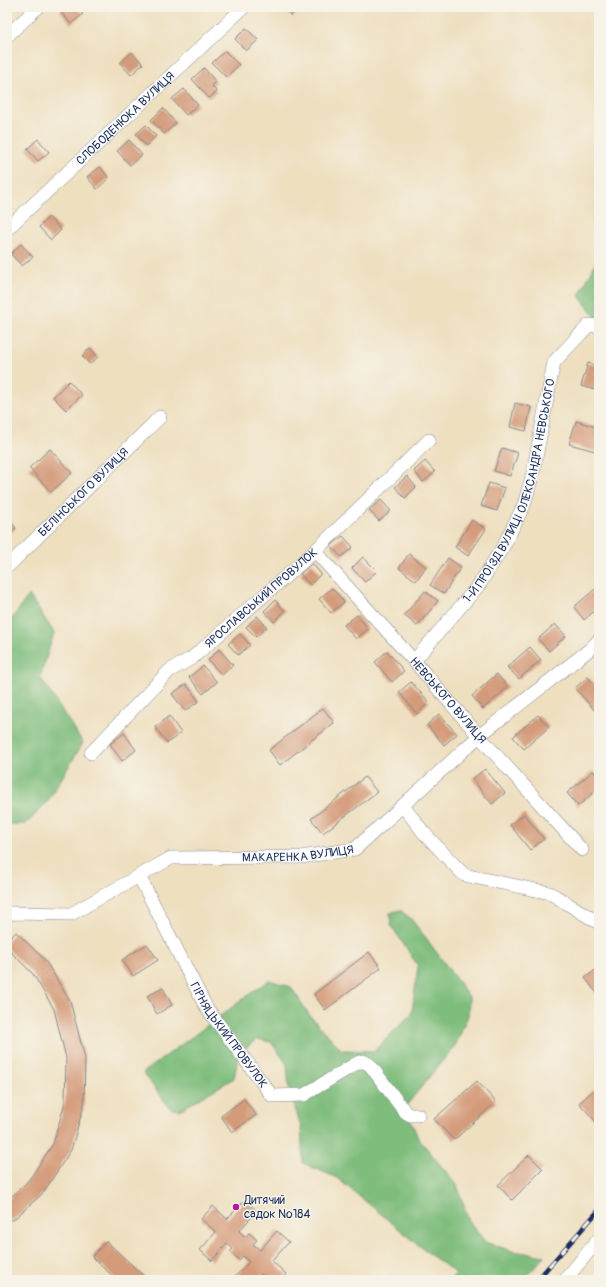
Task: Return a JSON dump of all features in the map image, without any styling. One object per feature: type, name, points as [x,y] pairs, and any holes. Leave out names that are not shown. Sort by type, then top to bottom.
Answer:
[{"type":"street","points":[[7,36],[38,7]]},
{"type":"street","name":"СЛОБОДЕНЮКА ВУЛИЦЯ","points":[[7,229],[244,7]]},
{"type":"street","name":"1-Й ПРОЇЗД ВУЛИЦІ ОЛЕКСАНДРА НЕВСЬКОГО","points":[[414,661],[479,585],[504,545],[524,505],[533,473],[554,362],[589,324],[599,326]]},
{"type":"street","name":"БЕЛІНСЬКОГО ВУЛИЦЯ","points":[[7,567],[160,416]]},
{"type":"street","name":"ЯРОСЛАВСЬКИЙ ПРОВУЛОК","points":[[90,753],[169,671],[192,658],[315,550],[429,440]]},
{"type":"street","name":"НЕВСЬКОГО ВУЛИЦЯ","points":[[315,550],[414,661],[478,736],[582,850]]},
{"type":"street","name":"МАКАРЕНКА ВУЛИЦЯ","points":[[7,916],[10,913],[71,914],[170,858],[301,857],[355,849],[478,736],[589,650],[599,640]]},
{"type":"street","points":[[402,806],[424,833],[464,875],[550,893],[599,923]]},
{"type":"street","name":"ГІРНЯЦЬКИЙ ПРОВУЛОК","points":[[139,876],[206,1007],[272,1096],[304,1095],[357,1063],[363,1061],[370,1065],[405,1112],[410,1115],[418,1116]]},
{"type":"street","points":[[565,1280],[599,1239]]},
{"type":"green space","points":[[596,262],[599,262],[599,321],[579,296]]},
{"type":"green space","points":[[29,595],[54,633],[40,677],[83,743],[47,802],[26,824],[7,824],[7,626]]},
{"type":"green space","points":[[400,910],[410,918],[426,938],[469,997],[468,1016],[456,1044],[405,1107],[418,1138],[457,1185],[469,1221],[485,1242],[512,1251],[545,1256],[523,1280],[450,1280],[456,1273],[431,1255],[337,1178],[303,1163],[301,1127],[289,1088],[287,1064],[271,1042],[257,1039],[239,1053],[234,1078],[180,1110],[171,1109],[143,1073],[269,980],[291,987],[310,1016],[342,1050],[374,1051],[412,1013],[418,966],[391,925],[390,913]]},
{"type":"building","points":[[64,7],[76,7],[83,14],[71,24],[60,11]]},
{"type":"building","points":[[284,7],[301,7],[291,16]]},
{"type":"building","points":[[246,28],[258,40],[246,51],[235,39]]},
{"type":"building","points":[[225,51],[239,65],[226,77],[212,63]]},
{"type":"building","points":[[132,52],[143,64],[131,75],[120,63]]},
{"type":"building","points":[[204,68],[216,82],[212,86],[217,92],[209,98],[192,79]]},
{"type":"building","points":[[184,89],[198,105],[186,115],[172,99]]},
{"type":"building","points":[[163,108],[176,123],[164,134],[151,120]]},
{"type":"building","points":[[146,125],[156,136],[146,146],[136,134]]},
{"type":"building","points":[[38,139],[49,152],[38,161],[27,149]]},
{"type":"building","points":[[129,140],[142,155],[130,165],[117,151]]},
{"type":"building","points":[[100,167],[109,178],[97,189],[87,177]]},
{"type":"building","points":[[49,217],[61,230],[51,240],[39,227]]},
{"type":"building","points":[[21,244],[33,257],[22,266],[11,254]]},
{"type":"building","points":[[90,348],[98,357],[90,364],[82,356]]},
{"type":"building","points":[[588,363],[599,366],[599,391],[581,386]]},
{"type":"building","points":[[69,381],[82,395],[66,410],[53,397]]},
{"type":"building","points":[[515,403],[531,407],[526,431],[510,427]]},
{"type":"building","points":[[576,421],[599,428],[599,452],[569,444]]},
{"type":"building","points":[[502,448],[518,453],[510,476],[494,471]]},
{"type":"building","points":[[50,449],[72,473],[51,492],[29,468]]},
{"type":"building","points":[[425,461],[435,472],[423,482],[414,471]]},
{"type":"building","points":[[407,476],[416,487],[405,498],[395,487]]},
{"type":"building","points":[[489,483],[505,488],[497,511],[481,506]]},
{"type":"building","points":[[381,500],[391,511],[379,521],[369,510]]},
{"type":"building","points":[[7,518],[16,528],[7,536]]},
{"type":"building","points":[[472,520],[486,529],[468,556],[455,547]]},
{"type":"building","points":[[343,536],[353,547],[341,557],[331,546]]},
{"type":"building","points":[[409,554],[426,567],[416,581],[399,568]]},
{"type":"building","points":[[363,557],[377,571],[365,582],[352,568]]},
{"type":"building","points":[[448,558],[461,567],[444,594],[430,585]]},
{"type":"building","points":[[312,563],[321,574],[310,585],[300,574]]},
{"type":"building","points":[[332,588],[344,602],[331,613],[319,599]]},
{"type":"building","points":[[595,589],[599,593],[599,607],[584,620],[574,607]]},
{"type":"building","points":[[425,591],[438,601],[417,626],[404,615]]},
{"type":"building","points":[[275,600],[285,611],[274,622],[264,611]]},
{"type":"building","points":[[357,615],[368,629],[356,639],[344,625]]},
{"type":"building","points":[[257,616],[267,627],[256,637],[246,627]]},
{"type":"building","points":[[555,624],[566,636],[549,651],[538,639]]},
{"type":"building","points":[[240,634],[250,645],[238,655],[228,644]]},
{"type":"building","points":[[530,647],[541,660],[519,679],[507,667]]},
{"type":"building","points":[[219,649],[233,665],[222,675],[208,660]]},
{"type":"building","points":[[387,651],[404,671],[392,682],[375,662]]},
{"type":"building","points":[[203,666],[217,682],[203,694],[189,677]]},
{"type":"building","points":[[497,674],[508,687],[483,709],[472,696]]},
{"type":"building","points":[[588,677],[599,690],[599,712],[597,713],[575,688]]},
{"type":"building","points":[[411,682],[429,702],[417,714],[399,692]]},
{"type":"building","points":[[186,684],[199,701],[185,711],[172,694]]},
{"type":"building","points":[[323,708],[334,723],[280,765],[269,750]]},
{"type":"building","points":[[439,714],[457,734],[444,745],[427,725]]},
{"type":"building","points":[[538,715],[549,727],[524,749],[513,737]]},
{"type":"building","points":[[169,716],[181,733],[167,743],[155,727]]},
{"type":"building","points":[[124,733],[136,750],[122,761],[110,744]]},
{"type":"building","points":[[485,769],[505,793],[492,804],[472,779]]},
{"type":"building","points":[[593,771],[599,778],[599,788],[578,806],[567,793]]},
{"type":"building","points":[[365,777],[377,792],[323,833],[311,819]]},
{"type":"building","points":[[524,814],[544,839],[530,850],[510,825]]},
{"type":"building","points":[[16,932],[45,960],[70,1001],[85,1058],[84,1105],[71,1150],[43,1193],[12,1221],[7,1216],[7,1201],[29,1180],[53,1144],[65,1102],[66,1058],[54,1009],[33,974],[7,948],[7,941]]},
{"type":"building","points":[[147,944],[158,960],[133,976],[122,960]]},
{"type":"building","points":[[369,952],[381,968],[325,1010],[314,994]]},
{"type":"building","points":[[599,967],[599,996],[585,978]]},
{"type":"building","points":[[163,988],[172,1005],[157,1014],[147,996]]},
{"type":"building","points":[[477,1081],[496,1102],[454,1140],[434,1119]]},
{"type":"building","points":[[595,1089],[599,1093],[599,1125],[579,1103]]},
{"type":"building","points":[[244,1099],[256,1115],[232,1132],[221,1116]]},
{"type":"building","points":[[529,1155],[543,1169],[512,1200],[498,1185]]},
{"type":"building","points":[[245,1200],[257,1211],[239,1231],[245,1237],[249,1233],[257,1240],[253,1244],[260,1250],[277,1231],[289,1242],[272,1261],[286,1274],[281,1280],[268,1280],[261,1274],[255,1280],[232,1280],[249,1262],[243,1256],[239,1260],[230,1252],[233,1249],[227,1243],[212,1261],[200,1250],[216,1232],[201,1219],[213,1206],[227,1219]]},
{"type":"building","points":[[106,1241],[148,1280],[117,1280],[92,1257]]},
{"type":"railway","points":[[537,1280],[599,1210]]},
{"type":"place","name":"Дитячий садок №184","points":[[236,1207]]}]
